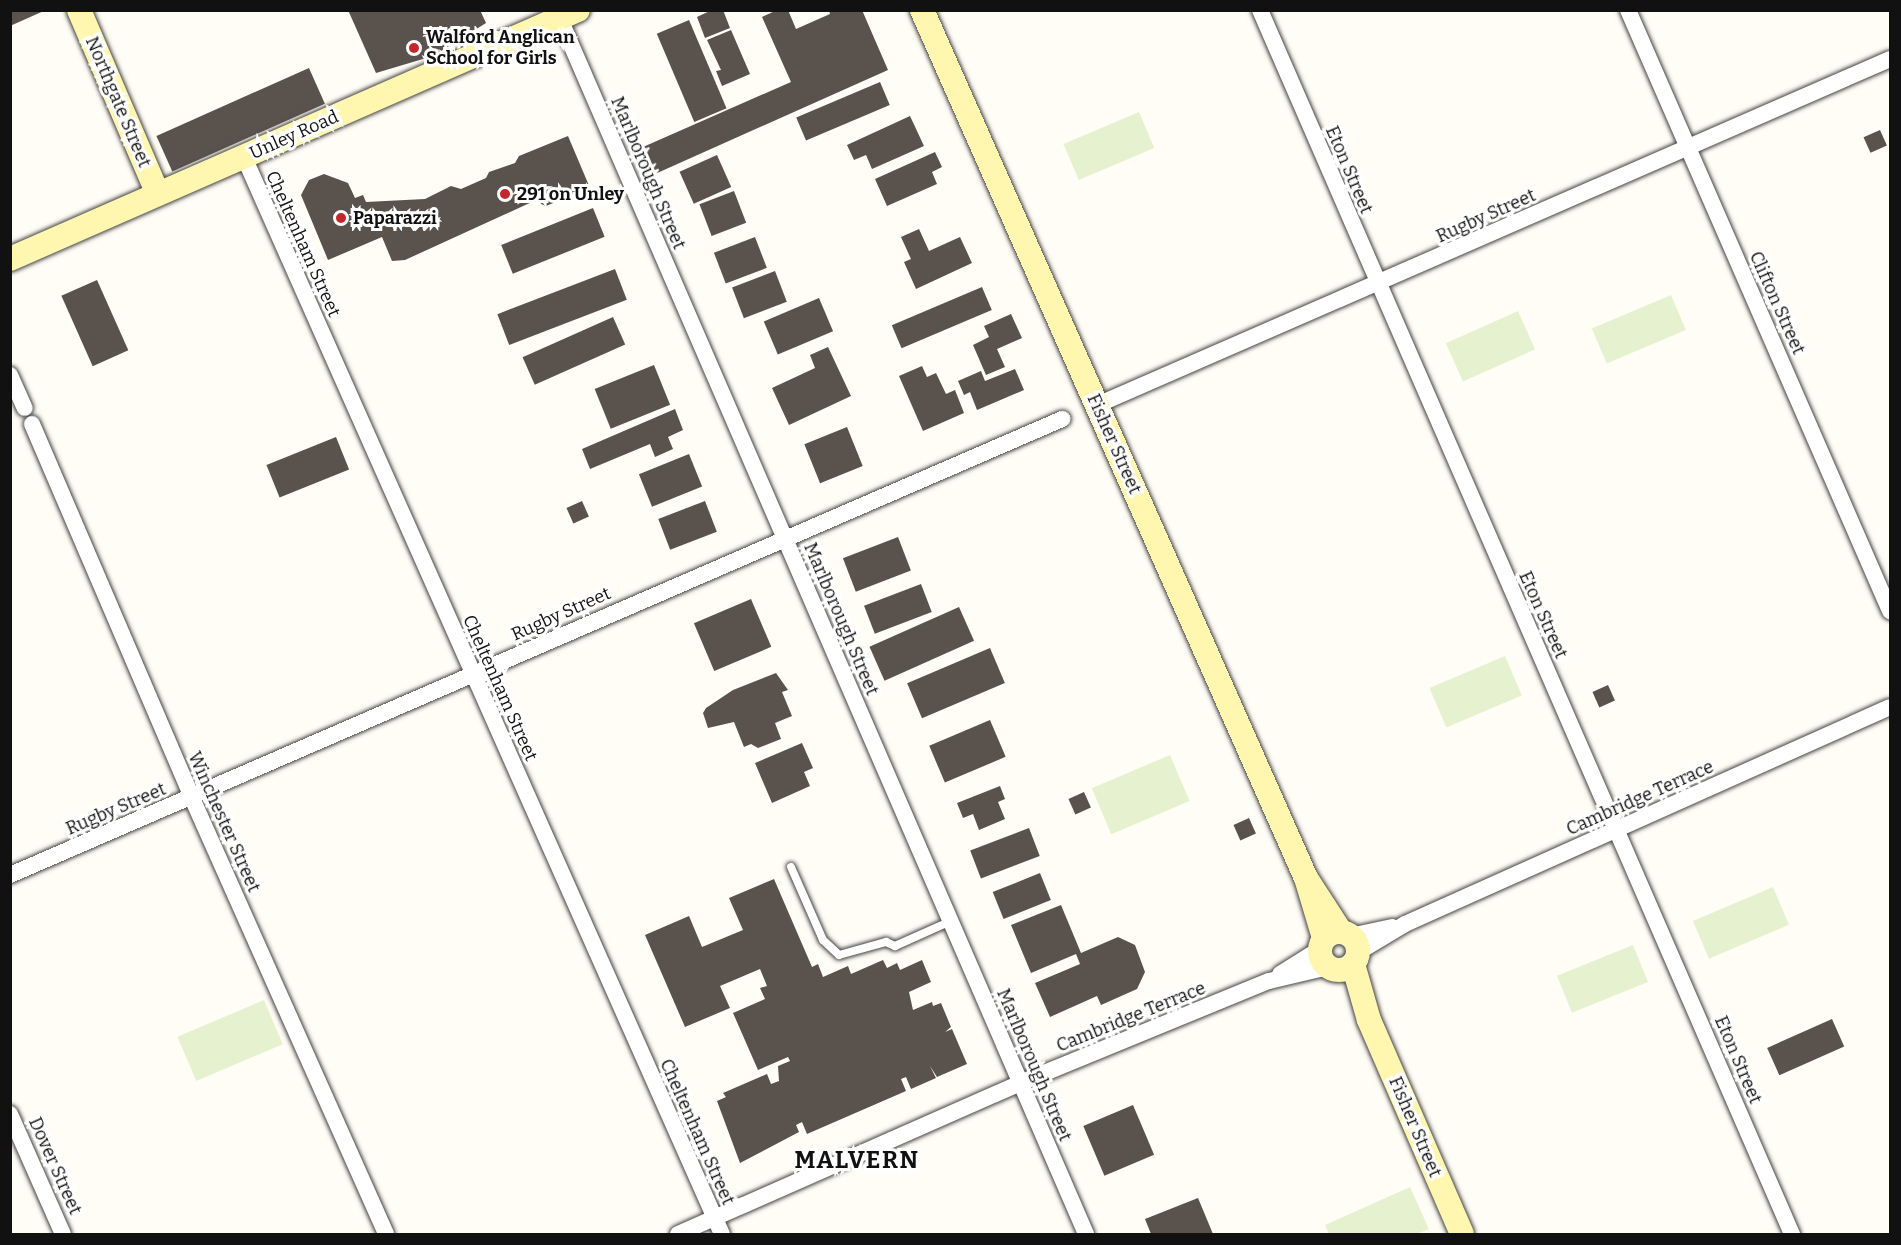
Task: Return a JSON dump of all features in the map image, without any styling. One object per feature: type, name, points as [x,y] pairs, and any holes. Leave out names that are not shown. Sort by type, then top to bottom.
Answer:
[{"type":"street","name":"Northgate Street","points":[[79,10],[158,194]]},
{"type":"street","name":"Fisher Street","points":[[922,10],[1462,1234]]},
{"type":"street","name":"Eton Street","points":[[1260,10],[1377,286],[1792,1234]]},
{"type":"street","name":"Clifton Street","points":[[1628,10],[1890,611]]},
{"type":"street","name":"Unley Road","points":[[10,259],[569,15]]},
{"type":"street","name":"Marlborough Street","points":[[569,15],[785,538],[1086,1234]]},
{"type":"street","name":"Rugby Street","points":[[1097,405],[1377,286],[1890,59]]},
{"type":"street","name":"Cheltenham Street","points":[[244,157],[722,1234]]},
{"type":"street","name":"Winchester Street","points":[[10,375],[192,798],[386,1234]]},
{"type":"street","name":"Rugby Street","points":[[10,875],[192,798],[1062,418]]},
{"type":"street","name":"Cambridge Terrace","points":[[678,1234],[1020,1083],[1405,924],[1890,706]]},
{"type":"street","name":"Dover Street","points":[[10,1114],[63,1234]]},
{"type":"lane","points":[[791,867],[823,940],[838,955],[886,942],[895,946],[951,921]]},
{"type":"green space","points":[[1139,112],[1154,148],[1079,180],[1064,144]]},
{"type":"green space","points":[[1671,295],[1686,330],[1607,364],[1592,329]]},
{"type":"green space","points":[[1518,311],[1535,349],[1463,382],[1446,343]]},
{"type":"green space","points":[[1505,656],[1522,696],[1446,728],[1430,688]]},
{"type":"green space","points":[[1170,755],[1190,801],[1111,834],[1092,788]]},
{"type":"green space","points":[[1773,887],[1789,925],[1709,959],[1693,921]]},
{"type":"green space","points":[[1633,945],[1648,982],[1572,1013],[1557,976]]},
{"type":"green space","points":[[264,1000],[283,1044],[196,1081],[177,1037]]},
{"type":"green space","points":[[1410,1187],[1429,1229],[1417,1234],[1329,1234],[1325,1225]]},
{"type":"building","points":[[10,10],[46,10],[10,26]]},
{"type":"building","name":"Walford Anglican School for Girls","points":[[348,10],[480,10],[486,23],[433,56],[376,73]]},
{"type":"building","points":[[712,10],[723,10],[730,28],[705,38],[697,17]]},
{"type":"building","points":[[777,10],[788,10],[796,29],[830,14],[829,10],[862,10],[888,70],[655,174],[643,147],[791,82],[762,17]]},
{"type":"building","points":[[689,20],[727,108],[694,122],[657,34]]},
{"type":"building","points":[[731,30],[750,74],[722,86],[716,71],[721,70],[707,40]]},
{"type":"building","points":[[309,68],[325,104],[172,172],[156,136]]},
{"type":"building","points":[[880,82],[890,105],[806,141],[796,118]]},
{"type":"building","points":[[910,116],[924,146],[872,169],[866,155],[854,160],[847,145]]},
{"type":"building","points":[[1880,130],[1887,146],[1870,153],[1864,137]]},
{"type":"building","name":"291 on Unley","points":[[568,136],[590,188],[546,206],[534,201],[405,260],[392,261],[382,237],[328,260],[301,195],[309,180],[324,174],[348,183],[355,198],[363,195],[366,202],[425,199],[451,186],[461,189],[486,178],[489,172],[515,163],[519,156]]},
{"type":"building","points":[[935,152],[942,167],[932,172],[937,184],[887,206],[875,179]]},
{"type":"building","points":[[717,155],[731,187],[694,204],[680,172]]},
{"type":"building","points":[[734,191],[746,223],[712,236],[699,204]]},
{"type":"building","points":[[593,208],[605,237],[513,274],[501,245]]},
{"type":"building","points":[[919,229],[929,251],[960,237],[972,263],[916,289],[904,262],[911,259],[901,237]]},
{"type":"building","points":[[755,237],[767,268],[726,284],[714,253]]},
{"type":"building","points":[[615,269],[627,300],[509,345],[497,314]]},
{"type":"building","points":[[775,271],[787,302],[744,318],[732,287]]},
{"type":"building","points":[[97,280],[128,350],[93,366],[61,296]]},
{"type":"building","points":[[982,287],[992,310],[902,348],[892,325]]},
{"type":"building","points":[[819,298],[833,331],[778,355],[764,321]]},
{"type":"building","points":[[1011,314],[1022,338],[997,349],[1005,367],[986,375],[973,345],[989,337],[984,326]]},
{"type":"building","points":[[613,317],[625,344],[535,385],[523,357]]},
{"type":"building","points":[[828,347],[851,396],[789,425],[772,388],[815,368],[810,355]]},
{"type":"building","points":[[654,365],[670,405],[611,429],[595,389]]},
{"type":"building","points":[[922,366],[927,377],[936,373],[946,394],[955,390],[964,413],[923,431],[899,376]]},
{"type":"building","points":[[1015,369],[1024,390],[977,410],[970,392],[964,395],[958,381],[981,371],[985,381]]},
{"type":"building","points":[[675,409],[683,430],[668,437],[673,449],[655,457],[650,444],[590,469],[582,449]]},
{"type":"building","points":[[847,427],[863,466],[820,483],[804,444]]},
{"type":"building","points":[[336,437],[349,469],[280,498],[266,465]]},
{"type":"building","points":[[689,454],[702,486],[652,507],[639,474]]},
{"type":"building","points":[[582,501],[589,517],[573,523],[566,508]]},
{"type":"building","points":[[705,501],[717,532],[670,550],[658,519]]},
{"type":"building","points":[[898,537],[911,571],[856,592],[843,558]]},
{"type":"building","points":[[921,584],[932,612],[875,634],[864,606]]},
{"type":"building","points":[[751,599],[771,647],[714,671],[694,623]]},
{"type":"building","points":[[959,607],[974,641],[885,681],[869,647]]},
{"type":"building","points":[[990,648],[1005,683],[922,718],[907,683]]},
{"type":"building","points":[[776,673],[788,690],[782,692],[792,716],[775,723],[781,739],[758,748],[751,744],[744,747],[734,722],[708,728],[703,713],[706,708],[733,690]]},
{"type":"building","points":[[1608,685],[1615,701],[1599,707],[1592,692]]},
{"type":"building","points":[[990,720],[1006,757],[945,783],[929,746]]},
{"type":"building","points":[[802,743],[813,768],[804,772],[810,786],[772,803],[755,763]]},
{"type":"building","points":[[1000,786],[1005,799],[998,802],[1005,819],[979,830],[973,814],[963,818],[957,803]]},
{"type":"building","points":[[1084,792],[1091,808],[1075,814],[1068,799]]},
{"type":"building","points":[[1249,818],[1256,834],[1240,840],[1233,825]]},
{"type":"building","points":[[1029,828],[1040,856],[981,879],[970,851]]},
{"type":"building","points":[[1040,873],[1051,900],[1004,919],[993,892]]},
{"type":"building","points":[[774,879],[812,967],[818,964],[823,977],[848,966],[851,974],[883,960],[887,968],[897,963],[900,970],[922,960],[931,982],[909,992],[913,1010],[932,1002],[933,1006],[941,1003],[951,1027],[945,1032],[952,1029],[967,1064],[937,1077],[930,1066],[936,1078],[911,1089],[906,1077],[901,1079],[906,1091],[807,1134],[802,1122],[796,1125],[799,1132],[740,1163],[717,1101],[726,1097],[723,1093],[767,1074],[771,1084],[779,1081],[778,1066],[790,1061],[788,1057],[758,1070],[733,1013],[765,999],[760,988],[767,986],[760,969],[720,986],[730,1008],[685,1027],[645,935],[689,916],[702,947],[743,930],[729,898]]},
{"type":"building","points":[[1061,905],[1081,953],[1118,937],[1135,945],[1145,972],[1137,989],[1101,1005],[1097,996],[1050,1017],[1035,983],[1080,964],[1076,954],[1031,973],[1011,925]]},
{"type":"building","points":[[1832,1019],[1844,1046],[1779,1075],[1767,1048]]},
{"type":"building","points":[[1133,1105],[1154,1155],[1104,1176],[1083,1126]]},
{"type":"building","points":[[1198,1198],[1213,1234],[1151,1234],[1145,1219]]},
{"type":"place","name":"Walford Anglican School for Girls","points":[[414,48]]},
{"type":"place","name":"291 on Unley","points":[[505,194]]},
{"type":"place","name":"Paparazzi","points":[[341,218]]},
{"type":"district","name":"MALVERN","points":[[857,1161]]}]
